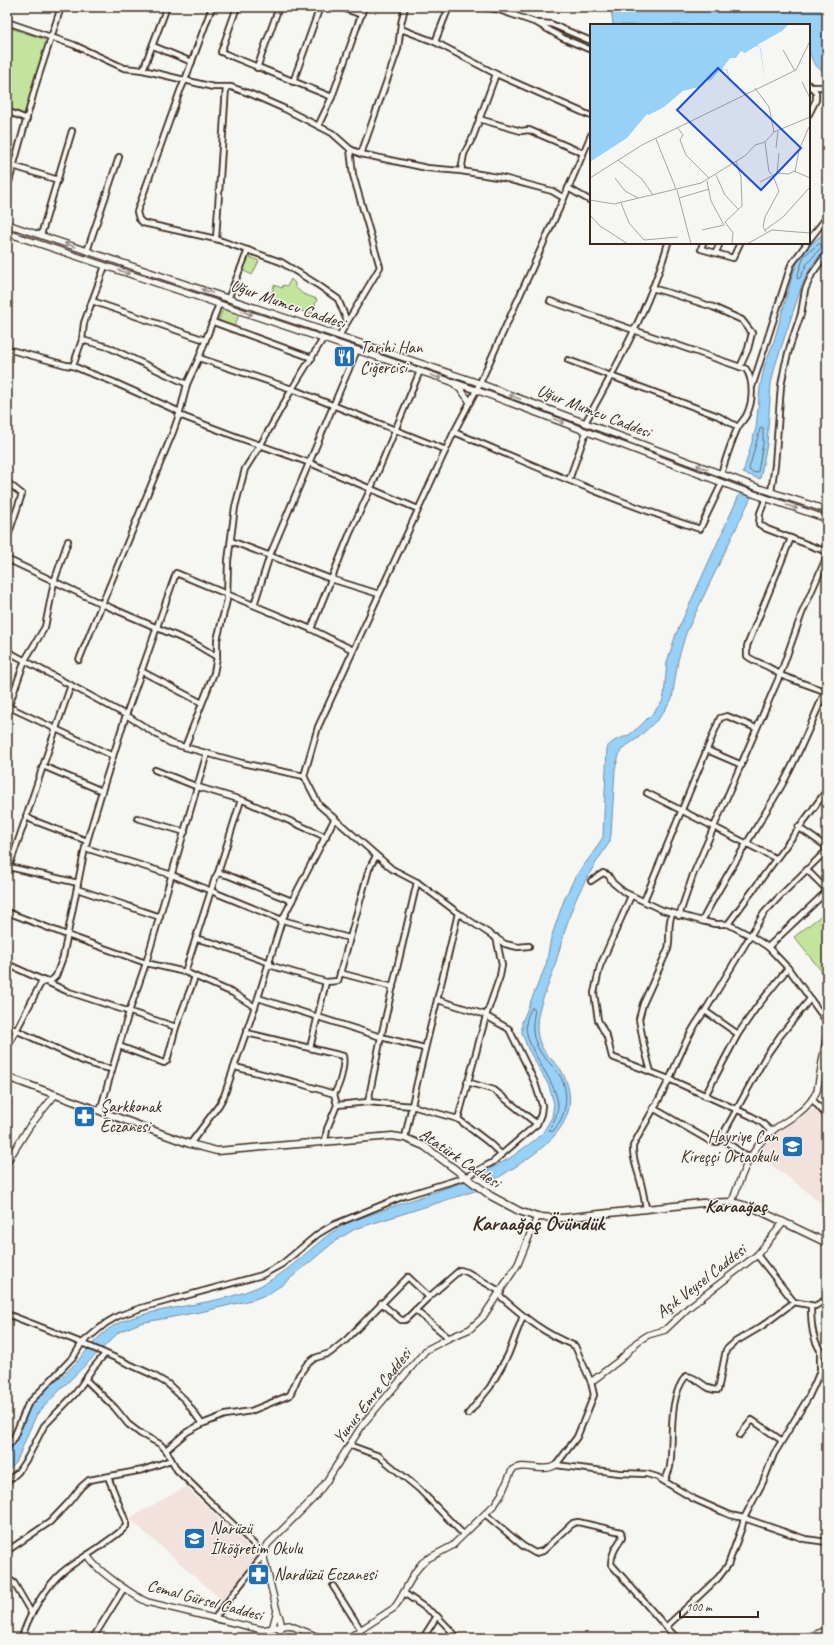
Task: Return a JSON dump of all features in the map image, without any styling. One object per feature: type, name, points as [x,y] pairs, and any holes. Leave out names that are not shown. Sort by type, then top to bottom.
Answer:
[{"type":"main road","name":"Atatürk Caddesi","points":[[7,1077],[55,1096],[190,1144],[217,1151],[392,1136],[405,1138],[424,1146],[491,1196],[519,1211],[537,1217],[563,1218],[646,1208],[732,1202],[754,1208],[827,1243]]},
{"type":"street","points":[[7,189],[61,7]]},
{"type":"street","points":[[143,70],[167,7]]},
{"type":"street","points":[[212,7],[180,91],[137,215],[143,222],[216,239],[281,262],[318,285],[338,300],[347,321]]},
{"type":"street","points":[[237,7],[221,52],[257,68],[332,97]]},
{"type":"street","points":[[257,68],[279,7]]},
{"type":"street","points":[[293,82],[320,7]]},
{"type":"street","points":[[340,7],[362,15]]},
{"type":"street","points":[[318,126],[332,97],[364,7]]},
{"type":"street","points":[[361,154],[394,63],[398,49],[400,29],[405,7]]},
{"type":"street","points":[[435,42],[449,7]]},
{"type":"street","points":[[483,7],[496,9],[537,23],[564,38],[590,50]]},
{"type":"street","points":[[7,22],[94,53],[124,68],[143,70],[213,87],[231,87],[251,94],[332,133],[350,149],[361,154],[427,168],[461,171],[503,178],[552,191],[564,198]]},
{"type":"street","points":[[537,23],[551,24],[590,41]]},
{"type":"street","points":[[400,29],[435,42],[496,74],[590,116]]},
{"type":"street","points":[[153,46],[192,62]]},
{"type":"street","points":[[461,171],[464,154],[473,137],[496,74]]},
{"type":"street","points":[[811,86],[827,88]]},
{"type":"street","points":[[810,112],[816,100],[816,92],[811,86]]},
{"type":"street","points":[[216,239],[226,87]]},
{"type":"street","points":[[7,111],[27,119]]},
{"type":"street","points":[[479,119],[522,131],[529,130],[583,153]]},
{"type":"street","points":[[40,235],[72,131]]},
{"type":"street","points":[[529,946],[518,947],[505,944],[458,913],[417,882],[392,869],[319,805],[304,776],[318,727],[454,432],[480,383],[590,137]]},
{"type":"street","points":[[337,343],[347,321],[380,267],[352,175],[350,149]]},
{"type":"street","points":[[87,251],[119,157]]},
{"type":"street","points":[[7,160],[13,165],[58,180]]},
{"type":"street","points":[[568,188],[589,200]]},
{"type":"street","points":[[810,239],[827,217]]},
{"type":"street","name":"Uğur Mumcu Caddesi","points":[[7,224],[480,383],[759,488],[827,510]]},
{"type":"street","name":"Uğur Mumcu Caddesi","points":[[7,233],[476,390],[736,488],[827,519]]},
{"type":"street","points":[[585,423],[612,376],[634,330],[652,288],[668,244]]},
{"type":"street","points":[[703,244],[701,249],[733,258],[740,244]]},
{"type":"street","points":[[716,252],[720,244]]},
{"type":"street","points":[[721,474],[738,427],[747,414],[752,387],[791,265],[806,244]]},
{"type":"street","points":[[228,298],[248,250]]},
{"type":"street","points":[[771,492],[775,465],[781,386],[787,359],[801,314],[805,290],[812,274],[827,253]]},
{"type":"street","points":[[73,366],[82,340],[84,323],[105,266]]},
{"type":"street","points":[[652,288],[676,294],[713,307],[742,320],[752,333],[748,349],[740,367]]},
{"type":"street","points":[[92,301],[205,340]]},
{"type":"street","points":[[550,301],[746,369],[749,374],[752,387]]},
{"type":"street","points":[[79,660],[153,482],[180,413],[187,384],[199,358],[219,304]]},
{"type":"street","points":[[213,322],[312,358]]},
{"type":"street","points":[[185,747],[214,673],[218,640],[228,594],[228,561],[232,541],[235,507],[241,479],[245,468],[261,444],[292,388],[312,358],[326,332]]},
{"type":"street","points":[[82,340],[108,346],[187,384]]},
{"type":"street","points":[[7,349],[73,366],[111,381],[180,413],[240,438],[261,444],[310,463],[418,509]]},
{"type":"street","points":[[254,605],[264,578],[270,555],[357,350]]},
{"type":"street","points":[[199,358],[292,388],[446,450]]},
{"type":"street","points":[[568,360],[718,416],[738,427]]},
{"type":"street","points":[[311,630],[350,532],[396,430],[420,371]]},
{"type":"street","points":[[452,382],[462,391],[470,402]]},
{"type":"street","points":[[454,432],[569,480],[672,520],[700,529],[722,482]]},
{"type":"street","points":[[569,480],[586,432]]},
{"type":"street","points":[[7,482],[22,494],[7,539]]},
{"type":"street","points":[[766,498],[760,513],[759,524],[767,529],[827,552]]},
{"type":"street","points":[[702,921],[745,843],[782,785],[801,748],[826,692],[780,675],[768,666],[747,656],[747,649],[791,538]]},
{"type":"street","points":[[68,541],[54,582],[45,627],[25,660],[7,708],[113,756]]},
{"type":"street","points":[[232,541],[331,579],[379,594]]},
{"type":"street","points":[[679,916],[693,875],[780,675],[802,613],[827,556]]},
{"type":"street","points":[[7,559],[102,604],[197,645],[217,657]]},
{"type":"street","points":[[7,1048],[35,992],[42,983],[52,980],[56,976],[62,957],[87,841],[126,715],[156,626],[176,573],[254,605],[354,650]]},
{"type":"street","points":[[7,650],[126,715],[170,743],[242,763],[304,776]]},
{"type":"street","points":[[141,671],[202,703]]},
{"type":"street","points":[[7,874],[8,867],[72,685]]},
{"type":"street","points":[[644,901],[720,718],[727,716],[756,728]]},
{"type":"street","points":[[707,750],[742,765]]},
{"type":"street","points":[[100,1111],[129,1012],[160,917],[207,753]]},
{"type":"street","points":[[43,766],[102,791]]},
{"type":"street","points":[[155,770],[198,787],[240,800],[326,837]]},
{"type":"street","points":[[728,924],[775,858],[827,790]]},
{"type":"street","points":[[647,793],[775,858]]},
{"type":"street","points":[[185,972],[197,939],[240,800]]},
{"type":"street","points":[[27,815],[26,816],[32,820],[87,841]]},
{"type":"street","points":[[137,818],[185,832]]},
{"type":"street","points":[[190,1144],[219,1105],[227,1089],[247,1033],[282,920],[335,818]]},
{"type":"street","points":[[646,1208],[641,1182],[632,1154],[633,1146],[669,1079],[678,1057],[698,1019],[764,913],[827,848],[798,827]]},
{"type":"street","points":[[85,848],[172,875],[282,920],[349,938]]},
{"type":"street","points":[[197,939],[214,942],[269,964],[326,982],[338,981],[369,869],[376,856]]},
{"type":"street","points":[[8,867],[78,883]]},
{"type":"street","points":[[768,947],[827,890],[807,870]]},
{"type":"street","points":[[218,873],[227,875],[292,901]]},
{"type":"street","points":[[591,882],[603,873],[608,875],[618,888],[631,896],[672,914],[715,924],[728,924],[751,936],[768,947],[788,968],[827,1022]]},
{"type":"street","points":[[368,1102],[381,1037],[417,882]]},
{"type":"street","points":[[77,889],[160,917]]},
{"type":"street","points":[[631,896],[600,966],[594,993],[598,1020],[607,1037],[612,1057],[669,1079],[735,1109],[761,1122],[772,1132]]},
{"type":"street","points":[[7,912],[146,963],[185,972],[232,993],[255,1007]]},
{"type":"street","points":[[405,1138],[424,1048],[438,1000],[458,913]]},
{"type":"street","points":[[651,1072],[639,1018],[643,1004],[668,949],[670,940],[669,920],[672,914]]},
{"type":"street","points":[[458,1119],[486,1015],[502,965],[496,937]]},
{"type":"street","points":[[7,964],[69,992],[176,1027]]},
{"type":"street","points":[[705,1096],[738,1034],[756,1008],[788,968]]},
{"type":"street","points":[[340,973],[393,986]]},
{"type":"street","points":[[119,1046],[164,1064],[167,1061],[176,1027],[195,977]]},
{"type":"street","points":[[310,1048],[316,1016],[326,982]]},
{"type":"street","points":[[258,998],[381,1037],[424,1048]]},
{"type":"street","points":[[653,1108],[710,1140],[717,1142],[766,1056],[810,999]]},
{"type":"street","points":[[7,1446],[12,1442],[28,1404],[74,1356],[82,1343],[106,1323],[118,1316],[226,1284],[262,1275],[282,1264],[318,1234],[333,1225],[404,1196],[466,1176],[493,1162],[537,1124],[541,1114],[542,1105],[535,1083],[509,1029],[486,1015],[438,1000]]},
{"type":"street","points":[[705,1010],[738,1034]]},
{"type":"street","points":[[7,1026],[90,1064],[112,1069]]},
{"type":"street","points":[[247,1033],[343,1056],[344,1061],[337,1090],[334,1094],[337,1105],[327,1129],[325,1141]]},
{"type":"street","points":[[732,1202],[750,1156],[772,1132],[807,1107],[817,1091],[825,1057],[827,1033]]},
{"type":"street","points":[[235,1067],[334,1094]]},
{"type":"street","points":[[467,1082],[494,1090],[537,1124]]},
{"type":"street","points":[[7,1162],[9,1153],[55,1096]]},
{"type":"street","points":[[812,1099],[827,1116]]},
{"type":"street","points":[[337,1105],[368,1102],[412,1106],[458,1119],[502,1155]]},
{"type":"street","points":[[720,1138],[746,1156],[750,1156]]},
{"type":"street","name":"Yunus Emre Caddesi","points":[[264,1554],[272,1539],[307,1506],[319,1491],[377,1406],[426,1350],[475,1326],[500,1294],[518,1264],[537,1217]]},
{"type":"street","name":"Aşık Veysel Caddesi","points":[[591,1382],[621,1359],[637,1342],[648,1335],[665,1330],[688,1308],[758,1255],[783,1223]]},
{"type":"street","points":[[758,1255],[794,1302],[815,1306],[827,1299]]},
{"type":"street","points":[[348,1638],[394,1608],[422,1563],[447,1550],[498,1500],[514,1468],[550,1468],[556,1465],[577,1437],[594,1395],[591,1382],[576,1346],[555,1338],[523,1316],[500,1294],[460,1270],[405,1320],[401,1320],[381,1303]]},
{"type":"street","points":[[166,1450],[187,1432],[202,1424],[225,1415],[251,1411],[290,1395],[300,1374],[307,1364],[315,1358],[330,1353],[346,1340],[408,1277],[429,1297]]},
{"type":"street","points":[[665,1481],[670,1468],[672,1422],[680,1383],[686,1376],[690,1376],[706,1388],[713,1391],[718,1390],[726,1350],[735,1342],[762,1326],[794,1302]]},
{"type":"street","points":[[666,1627],[718,1578],[725,1569],[742,1527],[744,1518],[763,1482],[774,1454],[781,1440],[800,1412],[815,1383],[820,1371],[820,1351],[811,1328],[811,1306]]},
{"type":"street","points":[[416,1310],[449,1338]]},
{"type":"street","points":[[7,1314],[134,1365],[168,1384],[185,1400],[202,1424]]},
{"type":"street","points":[[468,1414],[490,1387],[508,1355],[523,1316]]},
{"type":"street","points":[[820,1351],[827,1357]]},
{"type":"street","points":[[7,1482],[18,1472],[28,1457],[44,1426],[75,1394],[105,1354]]},
{"type":"street","points":[[85,1379],[115,1408],[128,1424],[141,1434],[160,1444],[166,1450],[177,1470],[198,1492],[264,1554],[265,1567],[282,1626],[280,1636]]},
{"type":"street","points":[[740,1435],[752,1420],[781,1440]]},
{"type":"street","points":[[349,1445],[379,1456],[418,1489],[463,1534]]},
{"type":"street","points":[[7,1551],[50,1522],[89,1480],[143,1470],[171,1460]]},
{"type":"street","points":[[556,1465],[657,1476],[694,1499],[730,1515],[744,1518],[798,1536],[827,1542]]},
{"type":"street","points":[[22,1638],[25,1627],[44,1593],[57,1577],[88,1556],[126,1526],[126,1522],[108,1477]]},
{"type":"street","points":[[485,1514],[523,1546],[536,1553],[543,1551],[573,1523],[578,1522],[621,1532],[622,1538],[613,1551],[611,1564],[677,1638]]},
{"type":"street","points":[[214,1619],[264,1554]]},
{"type":"street","name":"Cemal Gürsel Caddesi","points":[[88,1556],[94,1565],[124,1588],[147,1602],[263,1630],[282,1626]]},
{"type":"street","points":[[10,1580],[32,1614]]},
{"type":"street","points":[[333,1586],[361,1630]]},
{"type":"street","points":[[93,1638],[124,1588]]},
{"type":"street","points":[[404,1593],[437,1616],[458,1638]]},
{"type":"street","points":[[272,1629],[277,1610]]},
{"type":"street","points":[[423,1638],[437,1616]]},
{"type":"street","points":[[282,1626],[292,1626],[321,1638]]},
{"type":"street","points":[[805,1638],[827,1630]]},
{"type":"shaded area","name":"Hayriye Can Kireççi Ortaokulu","points":[[817,1110],[827,1121],[827,1208],[795,1182],[756,1154],[776,1134],[806,1113]]},
{"type":"shaded area","name":"Narüzü İlköğretim Okulu","points":[[186,1487],[257,1554],[258,1558],[223,1601],[132,1521],[131,1517]]},
{"type":"green space","points":[[7,27],[44,39],[46,44],[25,115],[7,108]]},
{"type":"green space","points":[[248,256],[259,261],[252,275],[242,270]]},
{"type":"green space","points":[[291,279],[295,283],[295,287],[303,294],[317,299],[312,314],[269,302],[274,285],[282,288],[283,285],[287,286]]},
{"type":"green space","points":[[226,307],[240,312],[234,328],[221,323],[219,319],[223,309]]},
{"type":"green space","points":[[827,911],[827,978],[794,937]]},
{"type":"water","points":[[611,7],[827,7],[827,73],[815,65],[812,59],[810,53],[810,24],[613,24]]},
{"type":"water","points":[[827,230],[827,246],[811,267],[802,285],[775,366],[771,384],[767,444],[760,479],[743,473],[756,428],[760,388],[764,367],[774,341],[800,254]]},
{"type":"water","points":[[741,491],[752,495],[686,633],[678,660],[672,699],[660,717],[638,738],[623,748],[620,752],[615,769],[611,835],[609,843],[589,875],[572,909],[552,975],[540,1007],[537,1020],[539,1039],[546,1054],[561,1070],[569,1090],[569,1108],[563,1124],[552,1138],[538,1151],[490,1183],[479,1175],[510,1158],[535,1140],[544,1131],[552,1117],[554,1104],[549,1086],[528,1049],[522,1033],[522,1022],[546,965],[551,938],[564,900],[575,877],[603,837],[607,747],[614,741],[629,735],[639,727],[662,702],[664,696],[667,662],[676,634]]},
{"type":"water","points":[[466,1181],[478,1190],[355,1229],[335,1241],[285,1283],[268,1294],[255,1299],[205,1311],[140,1323],[119,1332],[37,1414],[16,1463],[7,1472],[7,1457],[24,1419],[35,1400],[69,1370],[108,1329],[123,1321],[140,1315],[230,1297],[264,1284],[297,1262],[327,1236],[349,1222]]},
{"type":"place","name":"Tarihi Han Ciğercisi","points":[[344,357]]},
{"type":"place","name":"Şarkkonak Eczanesi","points":[[85,1116]]},
{"type":"place","name":"Hayriye Can Kireççi Ortaokulu","points":[[793,1146]]},
{"type":"place","name":"Narüzü İlköğretim Okulu","points":[[195,1538]]},
{"type":"place","name":"Nardüzü Eczanesi","points":[[259,1574]]},
{"type":"district","name":"Karaağaç","points":[[736,1206]]},
{"type":"district","name":"Karaağaç Övündük","points":[[538,1223]]}]
